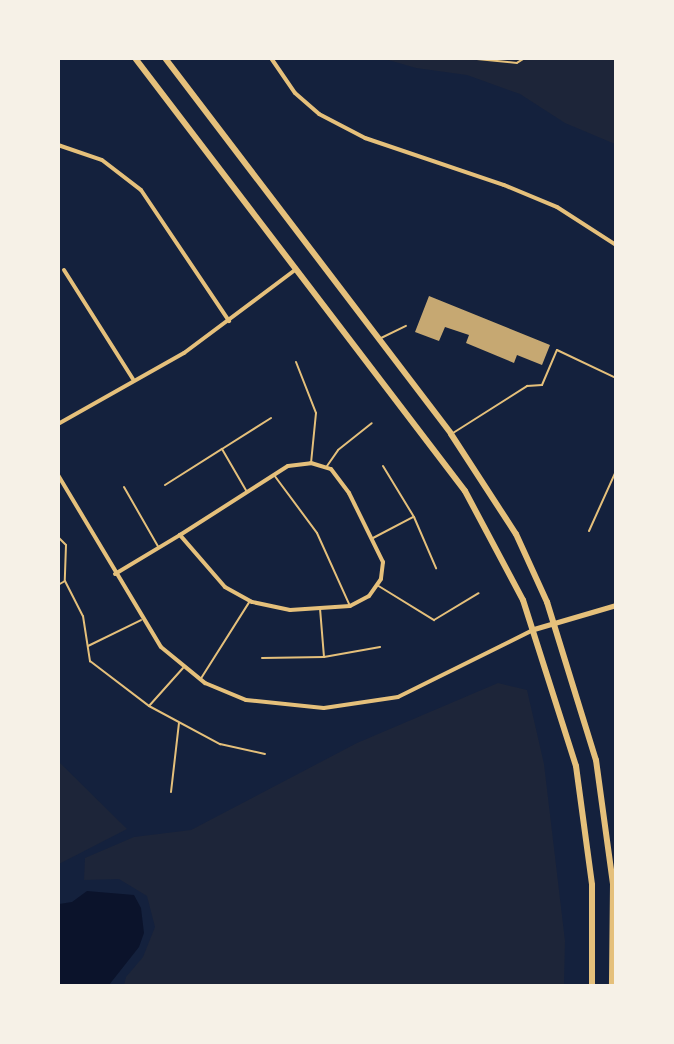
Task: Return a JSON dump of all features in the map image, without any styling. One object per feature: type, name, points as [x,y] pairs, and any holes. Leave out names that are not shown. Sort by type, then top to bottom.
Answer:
[{"type":"main road","points":[[135,58],[465,491],[523,600],[576,766],[592,885],[592,986]]},
{"type":"main road","points":[[165,58],[451,434],[516,534],[554,622],[596,760],[613,884],[612,986]]},
{"type":"street","points":[[271,58],[295,93],[320,114],[365,138],[504,185],[557,207],[615,245]]},
{"type":"street","points":[[58,144],[102,160],[141,190],[229,321]]},
{"type":"street","points":[[64,270],[133,379]]},
{"type":"street","points":[[58,424],[133,379],[184,352],[229,321],[295,270]]},
{"type":"street","points":[[114,574],[288,466],[311,463],[327,466],[349,493],[384,562],[377,585],[369,596],[350,606],[290,610],[250,600],[225,586],[180,535]]},
{"type":"street","points":[[58,475],[141,620],[161,647],[183,668],[200,680],[246,700],[274,705],[324,708],[373,702],[422,688],[534,629],[615,605]]},
{"type":"lane","points":[[378,339],[406,326]]},
{"type":"lane","points":[[451,434],[479,413],[527,386],[542,386],[557,350],[615,378]]},
{"type":"lane","points":[[296,362],[316,413],[311,463]]},
{"type":"lane","points":[[165,485],[271,418]]},
{"type":"lane","points":[[327,466],[338,450],[372,423]]},
{"type":"lane","points":[[222,449],[247,492]]},
{"type":"lane","points":[[383,466],[414,516],[436,568]]},
{"type":"lane","points":[[589,531],[615,471]]},
{"type":"lane","points":[[274,475],[317,533],[350,606]]},
{"type":"lane","points":[[124,487],[159,548]]},
{"type":"lane","points":[[373,538],[414,516]]},
{"type":"lane","points":[[58,537],[66,545],[65,581],[83,616],[90,661],[149,706],[179,723],[220,744],[265,754]]},
{"type":"lane","points":[[58,585],[65,581]]},
{"type":"lane","points":[[377,585],[434,620],[478,593]]},
{"type":"lane","points":[[200,680],[250,600]]},
{"type":"lane","points":[[321,608],[324,657]]},
{"type":"lane","points":[[88,646],[141,620]]},
{"type":"lane","points":[[262,658],[324,657],[380,647]]},
{"type":"lane","points":[[149,706],[183,668]]},
{"type":"lane","points":[[171,792],[179,723]]},
{"type":"path","points":[[467,58],[517,63],[525,58]]},
{"type":"shaded area","points":[[385,59],[615,59],[615,144],[565,123],[520,94],[467,75],[416,68]]},
{"type":"shaded area","points":[[498,683],[527,690],[544,764],[565,941],[564,985],[124,985],[126,977],[143,957],[155,927],[147,896],[119,879],[84,880],[85,858],[134,837],[191,830],[357,743]]},
{"type":"shaded area","points":[[58,761],[127,829],[59,864],[58,864]]},
{"type":"shaded area","points":[[87,891],[134,895],[141,908],[144,933],[139,947],[109,985],[59,985],[59,904],[72,902]]},
{"type":"building","points":[[429,296],[550,345],[542,365],[517,355],[514,363],[466,343],[469,335],[445,327],[439,341],[415,332]]}]
